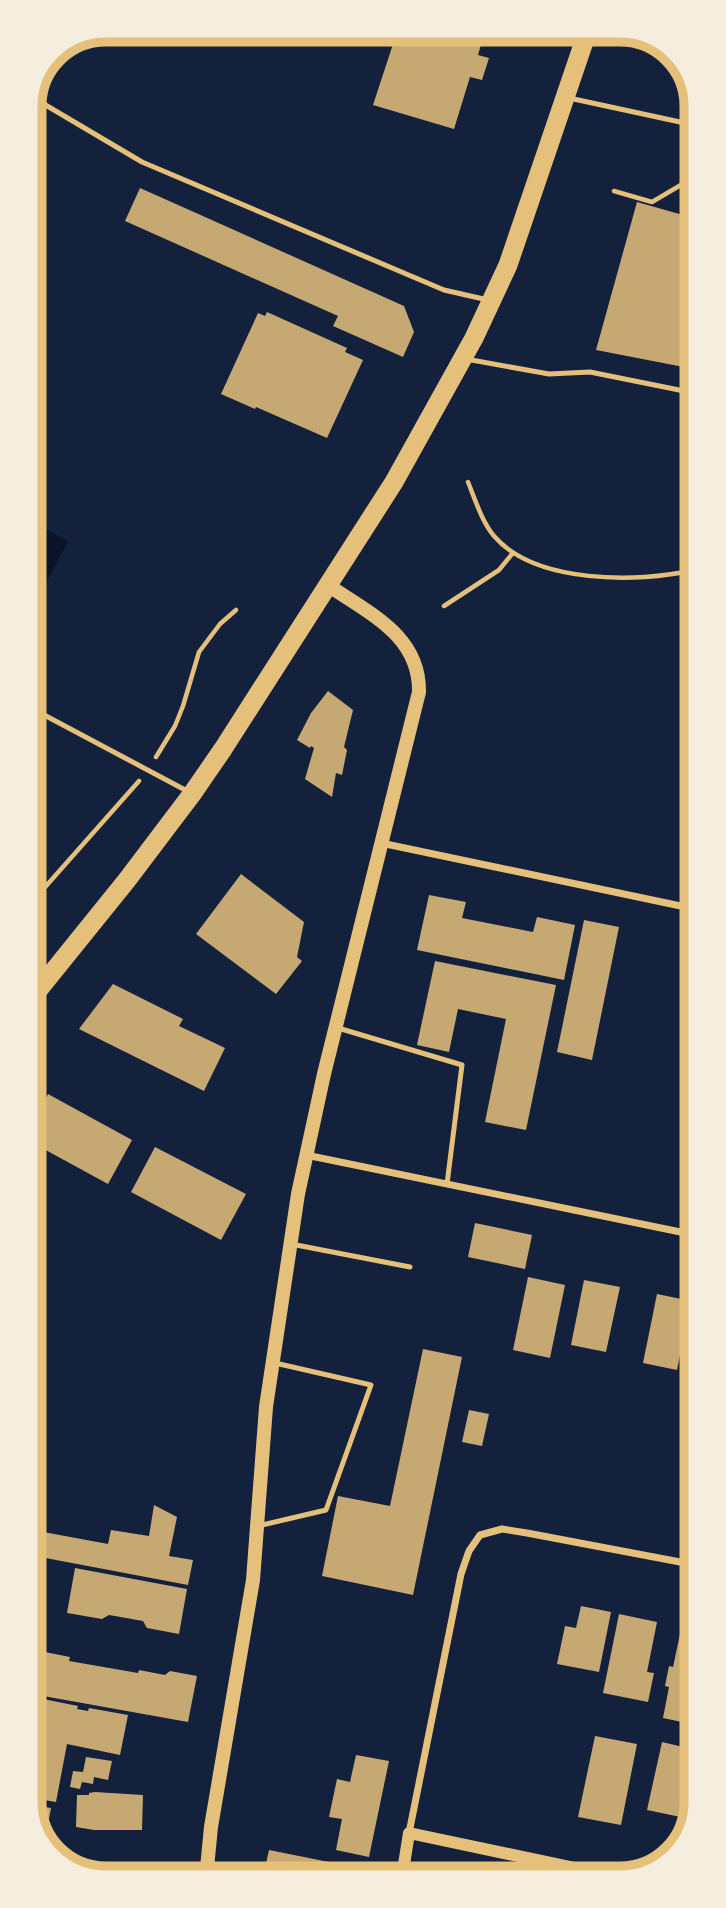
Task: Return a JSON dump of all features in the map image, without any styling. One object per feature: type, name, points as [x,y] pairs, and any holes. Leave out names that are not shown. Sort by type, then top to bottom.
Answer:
[{"type":"highway","points":[[42,985],[127,880],[223,749],[394,482],[463,359],[512,254],[584,42]]},
{"type":"main road","points":[[206,1866],[253,1580],[261,1451],[272,1363],[306,1155],[416,707],[419,680],[417,667],[407,645],[396,634],[328,585]]},
{"type":"street","points":[[381,843],[684,907]]},
{"type":"street","points":[[306,1155],[684,1234]]},
{"type":"street","points":[[404,1866],[461,1574],[469,1551],[480,1535],[502,1529],[684,1563]]},
{"type":"street","points":[[410,1833],[566,1866]]},
{"type":"lane","points":[[566,97],[684,123]]},
{"type":"lane","points":[[42,103],[142,162],[444,290],[492,300]]},
{"type":"lane","points":[[463,359],[549,374],[590,372],[684,391]]},
{"type":"lane","points":[[42,714],[191,794]]},
{"type":"lane","points":[[336,1027],[462,1065],[447,1184]]},
{"type":"lane","points":[[291,1244],[410,1267]]},
{"type":"lane","points":[[258,1526],[326,1510],[371,1385],[272,1363]]},
{"type":"path","points":[[614,191],[652,202],[684,184]]},
{"type":"path","points":[[468,482],[492,534],[512,554],[539,565],[603,579],[684,572]]},
{"type":"path","points":[[444,606],[499,570],[512,554]]},
{"type":"water","points":[[42,528],[68,541],[42,588]]},
{"type":"building","points":[[394,42],[482,42],[478,55],[489,58],[482,80],[470,77],[454,129],[373,105]]},
{"type":"building","points":[[140,188],[404,306],[414,332],[403,357],[333,326],[338,316],[125,221]]},
{"type":"building","points":[[637,202],[684,215],[684,367],[596,350]]},
{"type":"building","points":[[267,312],[347,348],[345,352],[363,360],[327,438],[221,394],[258,313],[265,316]]},
{"type":"building","points":[[328,691],[353,710],[344,747],[347,750],[342,775],[336,773],[332,797],[305,779],[314,748],[297,740],[311,713]]},
{"type":"building","points":[[241,874],[304,922],[297,957],[302,961],[276,994],[196,934]]},
{"type":"building","points":[[429,895],[466,902],[462,918],[533,932],[537,917],[575,925],[564,980],[417,950]]},
{"type":"building","points":[[584,920],[619,927],[592,1060],[557,1052]]},
{"type":"building","points":[[435,961],[556,985],[526,1130],[485,1122],[506,1019],[458,1009],[449,1052],[417,1045]]},
{"type":"building","points":[[113,984],[183,1019],[179,1026],[225,1048],[204,1091],[79,1029]]},
{"type":"building","points":[[48,1094],[132,1140],[108,1184],[42,1148],[42,1105]]},
{"type":"building","points":[[155,1147],[246,1194],[221,1240],[131,1192]]},
{"type":"building","points":[[475,1223],[532,1235],[525,1269],[468,1257]]},
{"type":"building","points":[[528,1277],[565,1285],[550,1358],[513,1350]]},
{"type":"building","points":[[584,1280],[620,1287],[606,1352],[571,1345]]},
{"type":"building","points":[[657,1294],[684,1300],[684,1336],[677,1370],[643,1363]]},
{"type":"building","points":[[423,1349],[462,1357],[413,1595],[322,1576],[338,1496],[390,1506]]},
{"type":"building","points":[[469,1410],[489,1414],[482,1446],[462,1442]]},
{"type":"building","points":[[154,1505],[177,1517],[169,1556],[193,1560],[188,1585],[42,1557],[42,1532],[108,1544],[111,1530],[149,1536]]},
{"type":"building","points":[[75,1568],[187,1589],[179,1634],[147,1628],[143,1621],[109,1615],[102,1619],[67,1613]]},
{"type":"building","points":[[581,1606],[611,1612],[599,1672],[557,1664],[565,1626],[576,1628]]},
{"type":"building","points":[[619,1614],[657,1622],[647,1672],[654,1673],[648,1702],[603,1693]]},
{"type":"building","points":[[684,1615],[684,1722],[663,1718],[669,1687],[665,1686],[669,1666],[673,1667]]},
{"type":"building","points":[[42,1651],[70,1657],[69,1661],[138,1673],[139,1670],[165,1675],[170,1671],[197,1676],[188,1722],[42,1696]]},
{"type":"building","points":[[42,1699],[78,1706],[77,1709],[88,1711],[89,1708],[128,1715],[120,1755],[67,1744],[56,1802],[42,1800]]},
{"type":"building","points":[[595,1736],[637,1744],[621,1825],[578,1817]]},
{"type":"building","points":[[662,1742],[684,1747],[682,1817],[647,1810]]},
{"type":"building","points":[[356,1755],[389,1761],[369,1857],[336,1850],[342,1819],[329,1817],[337,1779],[350,1782]]},
{"type":"building","points":[[86,1757],[112,1761],[108,1780],[94,1777],[93,1784],[82,1782],[80,1789],[70,1787],[73,1771],[83,1772]]},
{"type":"building","points":[[95,1792],[143,1795],[142,1830],[94,1830],[76,1827],[77,1795]]},
{"type":"building","points":[[43,1807],[51,1808],[48,1827]]},
{"type":"building","points":[[269,1850],[329,1862],[328,1866],[265,1866]]}]
